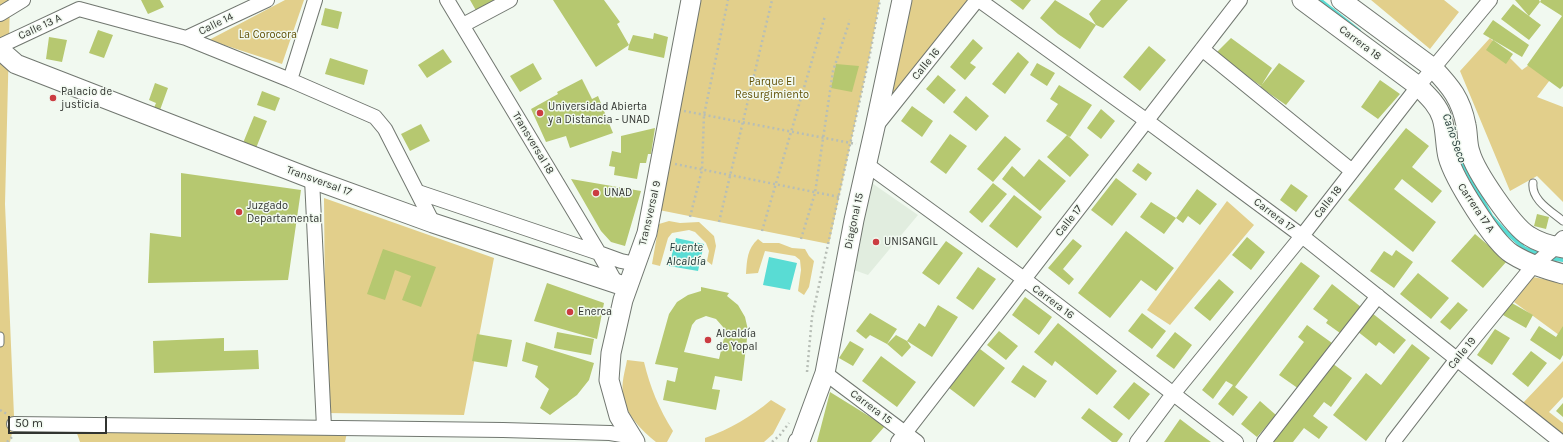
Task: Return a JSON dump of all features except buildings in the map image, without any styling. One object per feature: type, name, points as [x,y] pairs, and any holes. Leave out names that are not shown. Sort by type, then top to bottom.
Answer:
[{"type":"street","points":[[0,14],[23,0]]},
{"type":"street","name":"Calle 14","points":[[186,38],[267,0]]},
{"type":"street","points":[[290,80],[315,0]]},
{"type":"street","name":"Transversal 18","points":[[447,0],[599,253],[622,285]]},
{"type":"street","points":[[463,25],[510,0]]},
{"type":"street","name":"Transversal 9","points":[[634,440],[618,416],[609,380],[611,353],[622,285],[636,264],[647,233],[691,0]]},
{"type":"street","name":"Diagonal 15","points":[[799,442],[876,127],[902,0]]},
{"type":"street","name":"Calle 16","points":[[876,127],[978,0]]},
{"type":"street","name":"Carrera 17","points":[[978,0],[1147,121],[1302,236],[1561,442]]},
{"type":"street","name":"Calle 17","points":[[901,437],[1240,0]]},
{"type":"street","name":"Carrera 18","points":[[1302,0],[1419,85]]},
{"type":"street","name":"Carrera 18","points":[[1341,0],[1432,70]]},
{"type":"street","name":"Calle 18","points":[[1137,442],[1173,394],[1302,236],[1419,85],[1490,0]]},
{"type":"street","name":"Calle 13 A","points":[[0,46],[79,9],[186,38]]},
{"type":"street","points":[[186,38],[290,80],[375,117],[385,129],[433,223]]},
{"type":"street","points":[[1202,49],[1352,171]]},
{"type":"street","name":"Transversal 17","points":[[0,50],[8,65],[433,223],[622,285]]},
{"type":"street","name":"Carrera 17 A","points":[[1432,70],[1457,97],[1466,124],[1470,152],[1477,169],[1518,228],[1530,237],[1558,246]]},
{"type":"street","name":"Carrera 17 A","points":[[1419,85],[1433,101],[1442,118],[1449,158],[1455,176],[1491,232],[1510,253],[1563,274]]},
{"type":"street","name":"Carrera 16","points":[[868,156],[1024,280],[1236,442]]},
{"type":"street","points":[[312,179],[324,427]]},
{"type":"street","points":[[418,192],[621,261],[636,264]]},
{"type":"street","name":"Calle 19","points":[[1393,442],[1457,359],[1535,263],[1558,246]]},
{"type":"street","points":[[1264,442],[1378,296]]},
{"type":"street","name":"Carrera 15","points":[[816,372],[901,437],[917,442]]},
{"type":"street","points":[[14,424],[324,427],[395,435],[602,433],[634,440]]},
{"type":"lane","points":[[1533,183],[1532,189],[1538,200],[1563,221]]},
{"type":"lane","points":[[0,336],[0,343]]},
{"type":"path","points":[[690,216],[702,170],[704,115],[728,0]]},
{"type":"path","points":[[719,222],[772,0]]},
{"type":"path","points":[[816,372],[812,317],[851,143],[880,0]]},
{"type":"path","points":[[762,231],[825,16]]},
{"type":"path","points":[[801,239],[815,193],[833,71],[850,20]]},
{"type":"path","points":[[678,110],[851,143],[868,156]]},
{"type":"path","points":[[670,163],[839,198]]},
{"type":"path","points":[[772,442],[780,435],[790,422]]},
{"type":"shaded area","name":"UNISANGIL","points":[[866,179],[918,215],[868,275],[854,270]]},
{"type":"green space","points":[[0,0],[10,0],[5,204],[14,416],[14,424],[10,442],[0,442]]},
{"type":"green space","name":"La Corocora","points":[[285,0],[304,0],[282,64],[209,40]]},
{"type":"green space","name":"Parque El Resurgimiento","points":[[697,0],[880,0],[870,54],[829,244],[659,210],[670,163]]},
{"type":"green space","points":[[910,0],[970,0],[890,97]]},
{"type":"green space","points":[[1371,0],[1444,0],[1459,12],[1430,49]]},
{"type":"green space","points":[[1490,38],[1522,70],[1533,62],[1553,76],[1537,97],[1563,107],[1563,202],[1537,176],[1510,191],[1460,71]]},
{"type":"green space","points":[[324,198],[494,258],[464,415],[326,413]]},
{"type":"green space","points":[[1227,201],[1254,225],[1170,325],[1147,310]]},
{"type":"green space","points":[[669,221],[680,223],[699,222],[714,236],[716,246],[712,265],[707,261],[709,251],[706,243],[695,232],[689,230],[672,233],[668,238],[660,266],[652,264],[659,224]]},
{"type":"green space","points":[[758,239],[763,243],[779,243],[792,248],[805,249],[814,261],[809,287],[804,295],[798,291],[801,270],[800,260],[795,256],[765,251],[758,273],[746,274],[747,259],[754,243]]},
{"type":"green space","points":[[1533,277],[1563,283],[1563,333],[1559,335],[1514,302]]},
{"type":"green space","points":[[627,360],[644,362],[656,398],[673,431],[667,442],[656,442],[630,415],[624,401],[622,386]]},
{"type":"green space","points":[[1563,361],[1563,397],[1549,412],[1563,423],[1563,438],[1522,404]]},
{"type":"green space","points":[[771,400],[786,409],[773,434],[764,442],[705,442],[705,438],[740,422]]},
{"type":"green space","points":[[74,425],[348,428],[345,442],[80,442]]},
{"type":"water","name":"Fuente Alcaldía","points":[[676,238],[704,244],[698,271],[669,266]]},
{"type":"water","points":[[769,257],[797,263],[790,290],[763,285]]},
{"type":"waterway","name":"Caño Seco","points":[[1320,0],[1359,31]]},
{"type":"waterway","name":"Caño Seco","points":[[1455,143],[1458,155],[1491,216],[1524,248],[1542,255]]},
{"type":"waterway","name":"Caño Seco","points":[[1548,258],[1563,260]]},
{"type":"place","name":"Palacio de justicia","points":[[53,98]]},
{"type":"place","name":"Universidad Abierta y a Distancia - UNAD","points":[[540,113]]},
{"type":"place","name":"UNAD","points":[[596,193]]},
{"type":"place","name":"Juzgado Departamental","points":[[239,212]]},
{"type":"place","name":"UNISANGIL","points":[[876,242]]},
{"type":"place","name":"Enerca","points":[[570,312]]},
{"type":"place","name":"Alcaldía de Yopal","points":[[708,340]]}]
